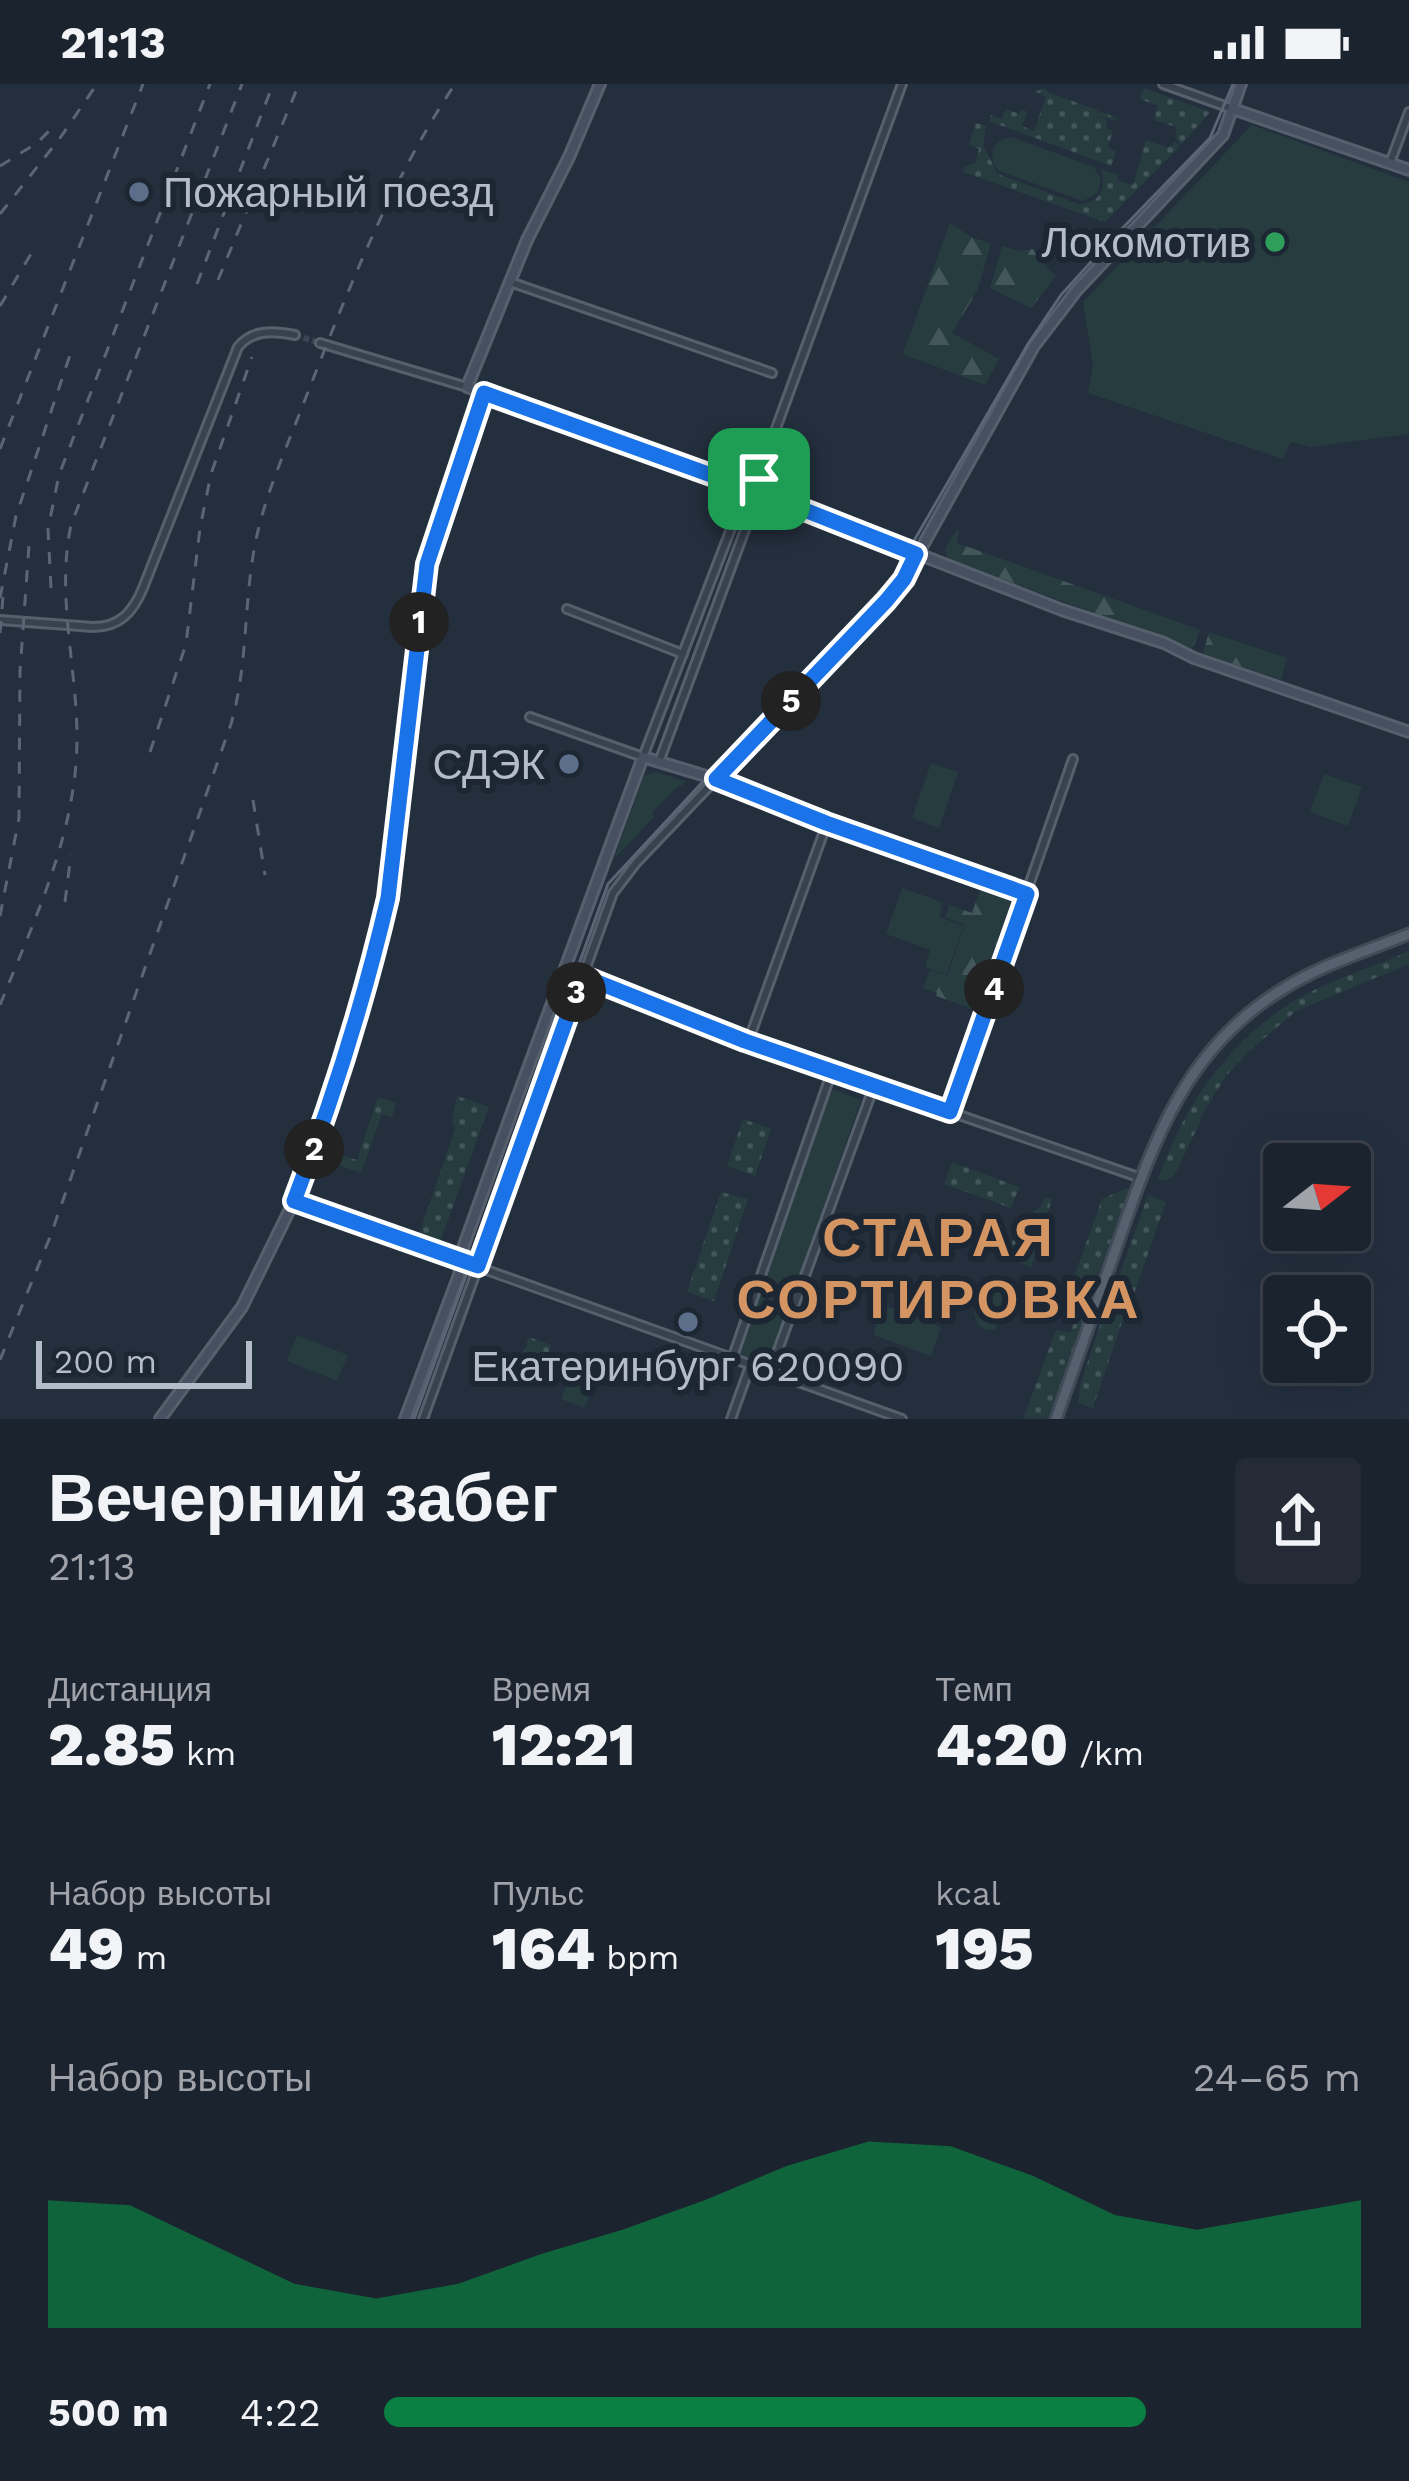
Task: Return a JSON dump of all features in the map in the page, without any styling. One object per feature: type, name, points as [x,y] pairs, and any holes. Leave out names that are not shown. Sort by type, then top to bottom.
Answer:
[{"type":"main road","points":[[1056,1419],[1155,1140],[1196,1069],[1236,1024],[1282,989],[1409,934]]},
{"type":"street","points":[[467,387],[527,240],[600,84]]},
{"type":"street","points":[[659,762],[902,84]]},
{"type":"street","points":[[1163,84],[1409,170]]},
{"type":"street","points":[[423,1419],[613,893],[904,579],[1034,346],[1077,290],[1223,135],[1241,84]]},
{"type":"street","points":[[1390,163],[1409,112]]},
{"type":"street","points":[[510,282],[772,374]]},
{"type":"street","points":[[0,620],[93,627],[122,620],[143,588],[238,347],[256,334],[295,335]]},
{"type":"street","points":[[320,343],[484,393],[759,492],[1119,631],[1409,732]]},
{"type":"street","points":[[160,1419],[242,1307],[294,1201],[325,1120],[388,898],[427,564],[484,393]]},
{"type":"street","points":[[405,1419],[643,757],[747,488],[759,475]]},
{"type":"street","points":[[567,609],[683,654]]},
{"type":"street","points":[[530,717],[716,779],[1027,894]]},
{"type":"street","points":[[950,1112],[1073,759]]},
{"type":"street","points":[[748,1042],[826,823]]},
{"type":"street","points":[[582,976],[748,1042],[1141,1178]]},
{"type":"street","points":[[732,1359],[832,1071]]},
{"type":"street","points":[[770,1372],[874,1086]]},
{"type":"street","points":[[294,1201],[902,1419]]},
{"type":"street","points":[[731,1419],[750,1366]]},
{"type":"green space","points":[[1045,88],[1118,118],[1096,115],[1107,120],[1106,128],[1113,131],[1108,147],[1116,151],[1111,166],[989,121],[991,115],[1002,119],[1006,109],[1019,114],[1022,109],[1027,112],[1022,126],[1034,131],[1046,97],[1035,92]]},
{"type":"green space","points":[[1144,88],[1210,112],[1181,145],[1175,137],[1177,127],[1154,120],[1158,106],[1140,99]]},
{"type":"green space","points":[[976,123],[986,126],[983,146],[998,174],[1078,204],[1100,194],[1100,169],[1133,185],[1146,140],[1166,147],[1174,141],[1180,146],[1105,222],[963,172],[975,163],[979,149],[969,144]]},
{"type":"green space","name":"Локомотив","points":[[1252,125],[1409,182],[1409,434],[1311,447],[1291,442],[1283,459],[1088,393],[1093,365],[1083,302]]},
{"type":"green space","points":[[1011,137],[1094,167],[1101,179],[1098,193],[1083,201],[999,171],[993,150]]},
{"type":"green space","points":[[950,223],[991,243],[978,289],[952,333],[999,359],[985,385],[903,354]]},
{"type":"green space","points":[[1002,246],[1033,249],[1056,276],[1031,308],[990,288]]},
{"type":"green space","points":[[957,529],[957,543],[1200,630],[1192,649],[948,559],[945,549]]},
{"type":"green space","points":[[1209,632],[1287,658],[1281,680],[1203,654]]},
{"type":"green space","points":[[931,763],[958,772],[939,828],[912,818]]},
{"type":"green space","points":[[655,772],[686,781],[614,859],[644,776]]},
{"type":"green space","points":[[1324,774],[1362,787],[1348,826],[1310,812]]},
{"type":"green space","points":[[981,887],[1012,898],[973,1009],[923,988],[930,970],[947,976],[965,925],[945,917],[949,905],[972,913]]},
{"type":"green space","points":[[902,888],[942,902],[940,917],[964,926],[946,975],[925,967],[930,950],[886,934]]},
{"type":"green space","points":[[1409,951],[1409,964],[1296,1011],[1248,1052],[1226,1076],[1200,1118],[1174,1176],[1158,1180],[1201,1092],[1267,1020],[1334,981]]},
{"type":"green space","points":[[832,1089],[861,1100],[767,1367],[738,1356]]},
{"type":"green space","points":[[457,1096],[489,1107],[440,1242],[419,1234],[455,1129]]},
{"type":"green space","points":[[378,1097],[396,1103],[392,1117],[382,1114],[361,1173],[326,1161],[329,1152],[357,1160]]},
{"type":"green space","points":[[743,1119],[771,1129],[755,1176],[727,1166]]},
{"type":"green space","points":[[952,1162],[1019,1187],[1011,1208],[944,1184]]},
{"type":"green space","points":[[1127,1188],[1095,1282],[1074,1277],[1102,1199]]},
{"type":"green space","points":[[721,1192],[748,1199],[714,1301],[687,1292]]},
{"type":"green space","points":[[1148,1195],[1166,1202],[1129,1308],[1114,1302],[1112,1296]]},
{"type":"green space","points":[[1045,1197],[1052,1199],[1031,1267],[1007,1257],[1019,1222],[1041,1207]]},
{"type":"green space","points":[[999,1273],[1014,1286],[996,1329],[988,1330],[978,1326],[974,1313],[987,1279]]},
{"type":"green space","points":[[1083,1293],[1091,1304],[1048,1419],[1023,1419],[1056,1330],[1070,1333],[1080,1309],[1077,1298]]},
{"type":"green space","points":[[883,1305],[941,1327],[931,1356],[873,1335]]},
{"type":"green space","points":[[1104,1313],[1124,1316],[1093,1408],[1078,1403],[1081,1382]]},
{"type":"green space","points":[[297,1335],[348,1355],[337,1381],[287,1361]]},
{"type":"green space","points":[[529,1337],[551,1345],[537,1385],[515,1377]]},
{"type":"green space","points":[[576,1358],[599,1367],[584,1408],[561,1399]]},
{"type":"tunnel","points":[[295,335],[320,343]]},
{"type":"tram line","points":[[414,1419],[608,884],[893,577],[1061,295],[1210,138],[1233,84]]},
{"type":"railway","points":[[0,214],[97,84]]},
{"type":"railway","points":[[0,449],[143,84]]},
{"type":"railway","points":[[51,588],[48,529],[59,475],[210,84]]},
{"type":"railway","points":[[0,1005],[51,875],[70,808],[77,738],[66,578],[71,525],[242,84]]},
{"type":"railway","points":[[197,284],[273,84]]},
{"type":"railway","points":[[218,280],[299,84]]},
{"type":"railway","points":[[0,1360],[50,1237],[231,724],[241,677],[253,558],[273,482],[372,236],[455,84]]},
{"type":"railway","points":[[0,166],[53,127]]},
{"type":"railway","points":[[0,306],[35,247]]},
{"type":"railway","points":[[0,598],[16,516],[73,346]]},
{"type":"railway","points":[[150,752],[186,644],[211,474],[252,357]]},
{"type":"railway","points":[[0,916],[19,818],[20,671],[29,545]]},
{"type":"railway","points":[[0,633],[4,585]]},
{"type":"railway","points":[[253,800],[265,875]]},
{"type":"railway","points":[[65,902],[71,854]]},
{"type":"place","name":"Пожарный поезд","points":[[139,192]]},
{"type":"place","name":"Локомотив","points":[[1275,242]]},
{"type":"place","name":"СДЭК","points":[[569,764]]},
{"type":"place","name":"Екатеринбург 620090","points":[[688,1322]]},
{"type":"district","name":"СТАРАЯ СОРТИРОВКА","points":[[939,1268]]},
{"type":"route","points":[[484,393],[747,488],[759,475],[759,479],[759,492],[916,554],[886,601],[716,779],[1027,894],[950,1112],[745,1041],[582,976],[478,1266],[294,1201],[325,1120],[377,946],[388,898],[427,564],[484,393]]}]
